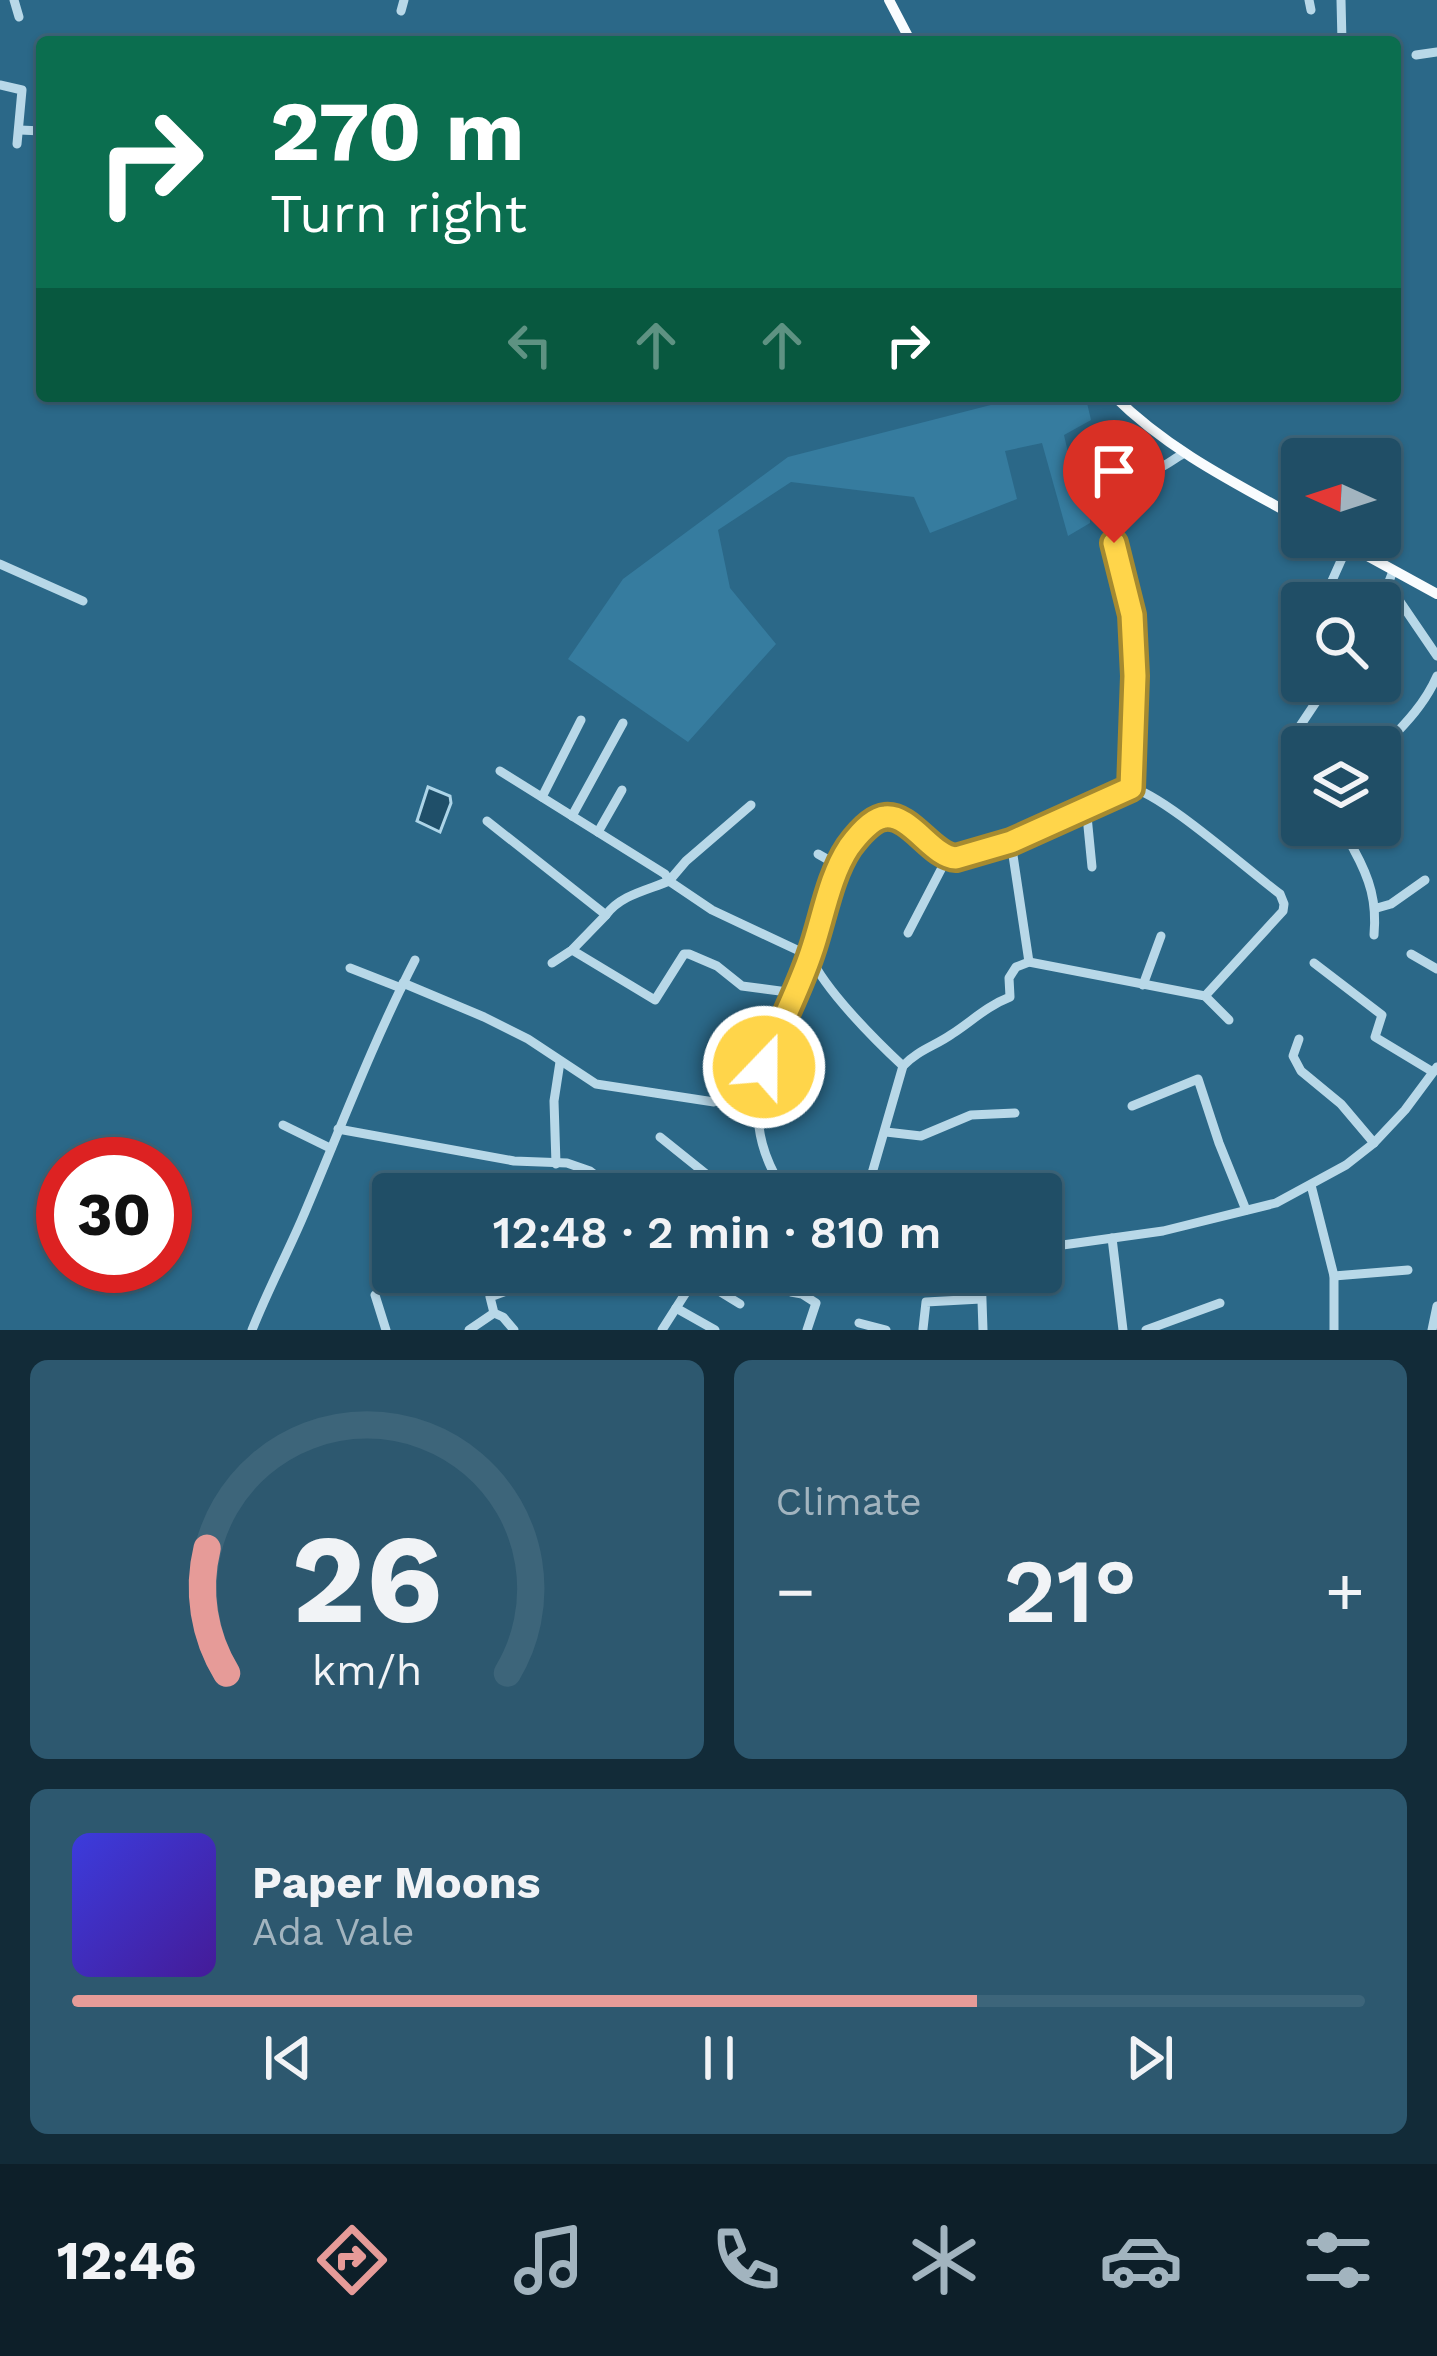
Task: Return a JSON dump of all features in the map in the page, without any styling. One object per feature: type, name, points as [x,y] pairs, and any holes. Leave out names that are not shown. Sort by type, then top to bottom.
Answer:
[{"type":"main road","points":[[890,0],[908,36]]},
{"type":"main road","points":[[1120,402],[1183,454],[1281,508]]},
{"type":"main road","points":[[1371,558],[1437,594]]},
{"type":"street","points":[[14,0],[19,17]]},
{"type":"street","points":[[1341,0],[1342,36]]},
{"type":"street","points":[[1415,55],[1437,52]]},
{"type":"street","points":[[0,86],[22,90],[17,144]]},
{"type":"street","points":[[20,130],[36,131]]},
{"type":"street","points":[[1131,788],[1133,633],[1130,601],[1114,543],[1115,498],[1131,476],[1183,454]]},
{"type":"street","points":[[0,564],[83,601]]},
{"type":"street","points":[[1389,582],[1394,571]]},
{"type":"street","points":[[1401,603],[1437,656]]},
{"type":"street","points":[[1401,728],[1437,676]]},
{"type":"street","points":[[542,796],[581,720]]},
{"type":"street","points":[[572,816],[622,723]]},
{"type":"street","points":[[500,771],[665,874],[712,910],[810,956],[849,1009],[903,1066]]},
{"type":"street","points":[[774,1173],[761,1143],[758,1094],[772,1045],[810,956],[839,866],[859,835],[884,817],[917,832],[947,858],[956,858],[1011,842],[1131,788],[1142,789],[1280,894],[1284,904],[1283,911],[1205,996]]},
{"type":"street","points":[[598,832],[622,790]]},
{"type":"street","points":[[553,963],[572,950],[610,907],[669,880],[751,805]]},
{"type":"street","points":[[1087,806],[1093,867]]},
{"type":"street","points":[[487,821],[606,915]]},
{"type":"street","points":[[1011,842],[1029,962]]},
{"type":"street","points":[[1352,846],[1377,908],[1374,935]]},
{"type":"street","points":[[818,854],[839,866]]},
{"type":"street","points":[[908,933],[947,858]]},
{"type":"street","points":[[1377,908],[1425,880]]},
{"type":"street","points":[[1143,985],[1161,936]]},
{"type":"street","points":[[572,950],[655,1000],[685,954],[717,966],[742,986],[794,993]]},
{"type":"street","points":[[1411,954],[1437,969]]},
{"type":"street","points":[[252,1330],[416,960]]},
{"type":"street","points":[[873,1173],[903,1066],[915,1053],[948,1038],[994,1003],[1010,998],[1012,970],[1029,962],[1205,996],[1229,1021]]},
{"type":"street","points":[[1062,1245],[1163,1231],[1276,1203],[1346,1166],[1405,1110],[1435,1070],[1375,1037],[1382,1015],[1314,962]]},
{"type":"street","points":[[350,968],[499,1024],[596,1084],[714,1102],[758,1094]]},
{"type":"street","points":[[1299,1039],[1293,1056],[1301,1071],[1341,1104],[1373,1143]]},
{"type":"street","points":[[556,1163],[554,1101],[560,1062]]},
{"type":"street","points":[[1132,1106],[1198,1079],[1246,1210]]},
{"type":"street","points":[[886,1132],[921,1136],[971,1115],[1015,1113]]},
{"type":"street","points":[[283,1125],[330,1148]]},
{"type":"street","points":[[338,1130],[514,1161],[567,1163],[593,1173]]},
{"type":"street","points":[[660,1137],[704,1173]]},
{"type":"street","points":[[1311,1185],[1334,1276],[1334,1330]]},
{"type":"street","points":[[1112,1238],[1123,1330]]},
{"type":"street","points":[[1334,1276],[1408,1270]]},
{"type":"street","points":[[494,1313],[490,1297],[499,1293]]},
{"type":"street","points":[[662,1330],[686,1293]]},
{"type":"street","points":[[725,1293],[740,1304]]},
{"type":"street","points":[[796,1293],[816,1303],[807,1330]]},
{"type":"street","points":[[980,1293],[983,1330]]},
{"type":"street","points":[[375,1295],[386,1330]]},
{"type":"street","points":[[923,1329],[926,1303],[980,1299]]},
{"type":"street","points":[[1145,1330],[1220,1303]]},
{"type":"street","points":[[1432,1330],[1437,1306]]},
{"type":"street","points":[[676,1308],[715,1330]]},
{"type":"street","points":[[469,1330],[494,1313]]},
{"type":"street","points":[[494,1313],[514,1330]]},
{"type":"street","points":[[1185,1318],[1188,1330]]},
{"type":"street","points":[[859,1323],[886,1330]]},
{"type":"shaded area","points":[[1003,402],[1087,403],[1091,420],[1064,435],[1074,479],[1091,485],[1090,523],[1068,536],[1042,443],[1005,451],[1017,499],[930,533],[914,497],[791,482],[718,530],[730,588],[776,644],[688,742],[568,659],[623,579],[788,457]]},
{"type":"shaded area","points":[[428,787],[450,796],[440,832],[417,821]]},
{"type":"route","points":[[764,1067],[810,956],[839,866],[848,848],[870,825],[892,817],[947,858],[956,858],[1011,842],[1131,788],[1132,615],[1114,543]]}]
